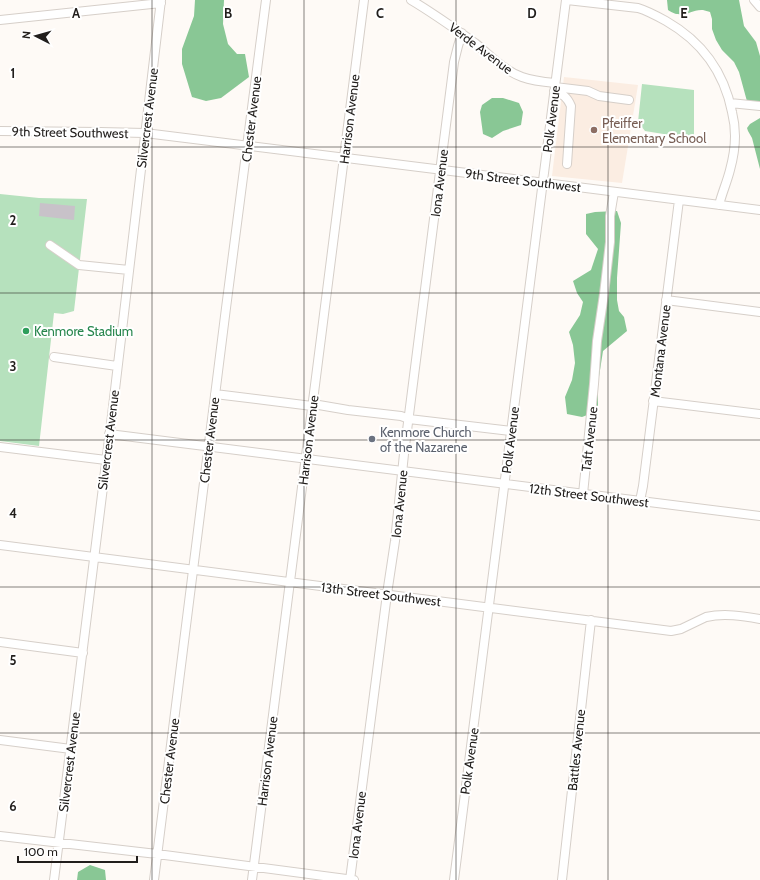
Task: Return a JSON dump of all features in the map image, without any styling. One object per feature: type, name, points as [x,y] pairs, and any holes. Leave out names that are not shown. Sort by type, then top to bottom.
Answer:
[{"type":"street","name":"Chester Avenue","points":[[154,880],[266,0]]},
{"type":"street","name":"Harrison Avenue","points":[[252,880],[364,0]]},
{"type":"street","name":"Verde Avenue","points":[[411,0],[462,33],[500,65],[512,73],[555,87],[588,90],[599,96],[629,100]]},
{"type":"street","name":"Polk Avenue","points":[[454,880],[566,0]]},
{"type":"street","points":[[566,0],[638,8],[677,27],[695,42],[706,54],[717,70],[724,84],[730,103],[735,128],[730,170],[719,205]]},
{"type":"street","points":[[754,0],[760,7]]},
{"type":"street","points":[[0,20],[161,2]]},
{"type":"street","name":"Silvercrest Avenue","points":[[54,880],[83,653],[161,2]]},
{"type":"street","name":"Iona Avenue","points":[[350,880],[395,541],[454,62],[462,33]]},
{"type":"street","points":[[555,87],[568,100],[571,106],[567,164]]},
{"type":"street","points":[[730,103],[760,106]]},
{"type":"street","name":"9th Street Southwest","points":[[0,131],[145,133],[760,210]]},
{"type":"street","name":"Taft Avenue","points":[[583,494],[597,341],[610,242],[610,216],[614,192]]},
{"type":"street","name":"Montana Avenue","points":[[640,501],[679,200]]},
{"type":"street","points":[[50,245],[81,266],[129,270]]},
{"type":"street","points":[[666,300],[760,312]]},
{"type":"street","points":[[54,357],[117,366]]},
{"type":"street","points":[[215,394],[401,416],[409,419],[511,431]]},
{"type":"street","points":[[653,401],[760,414]]},
{"type":"street","name":"12th Street Southwest","points":[[109,434],[760,516]]},
{"type":"street","points":[[0,447],[106,460]]},
{"type":"street","name":"13th Street Southwest","points":[[0,545],[671,631],[681,629],[710,616],[760,618]]},
{"type":"street","name":"Battles Avenue","points":[[562,880],[591,620]]},
{"type":"street","points":[[0,642],[83,653]]},
{"type":"street","points":[[0,740],[71,749]]},
{"type":"street","points":[[0,836],[157,854],[354,880]]},
{"type":"shaded area","name":"Pfeiffer Elementary School","points":[[564,77],[638,85],[622,183],[552,176]]},
{"type":"green space","points":[[195,0],[224,0],[223,24],[228,44],[237,54],[245,54],[249,77],[221,98],[206,101],[192,97],[182,64],[182,49],[194,16]]},
{"type":"green space","points":[[667,0],[739,0],[744,26],[756,42],[760,56],[760,106],[748,105],[739,72],[734,62],[722,50],[716,40],[712,29],[710,12],[698,10],[683,15],[674,13],[668,10]]},
{"type":"green space","points":[[642,84],[694,90],[694,139],[645,131],[638,122]]},
{"type":"green space","points":[[492,98],[503,98],[519,103],[523,112],[521,125],[503,131],[492,138],[483,134],[480,112],[482,105]]},
{"type":"green space","points":[[760,118],[760,169],[752,138],[747,128],[750,124]]},
{"type":"green space","name":"Kenmore Stadium","points":[[0,194],[39,198],[87,199],[74,311],[63,314],[54,313],[39,446],[0,441]]},
{"type":"green space","points":[[617,211],[621,223],[617,300],[619,311],[624,317],[627,331],[603,351],[598,383],[598,411],[582,417],[567,414],[565,397],[572,380],[575,363],[573,345],[569,332],[580,315],[583,302],[577,293],[573,281],[591,270],[598,249],[586,234],[586,214]]},
{"type":"green space","points":[[90,865],[105,870],[106,880],[77,880],[78,872]]},
{"type":"building","points":[[40,203],[75,206],[74,220],[39,216]]},
{"type":"place","name":"Pfeiffer Elementary School","points":[[594,130]]},
{"type":"place","name":"Kenmore Stadium","points":[[26,331]]},
{"type":"place","name":"Kenmore Church of the Nazarene","points":[[372,439]]}]
